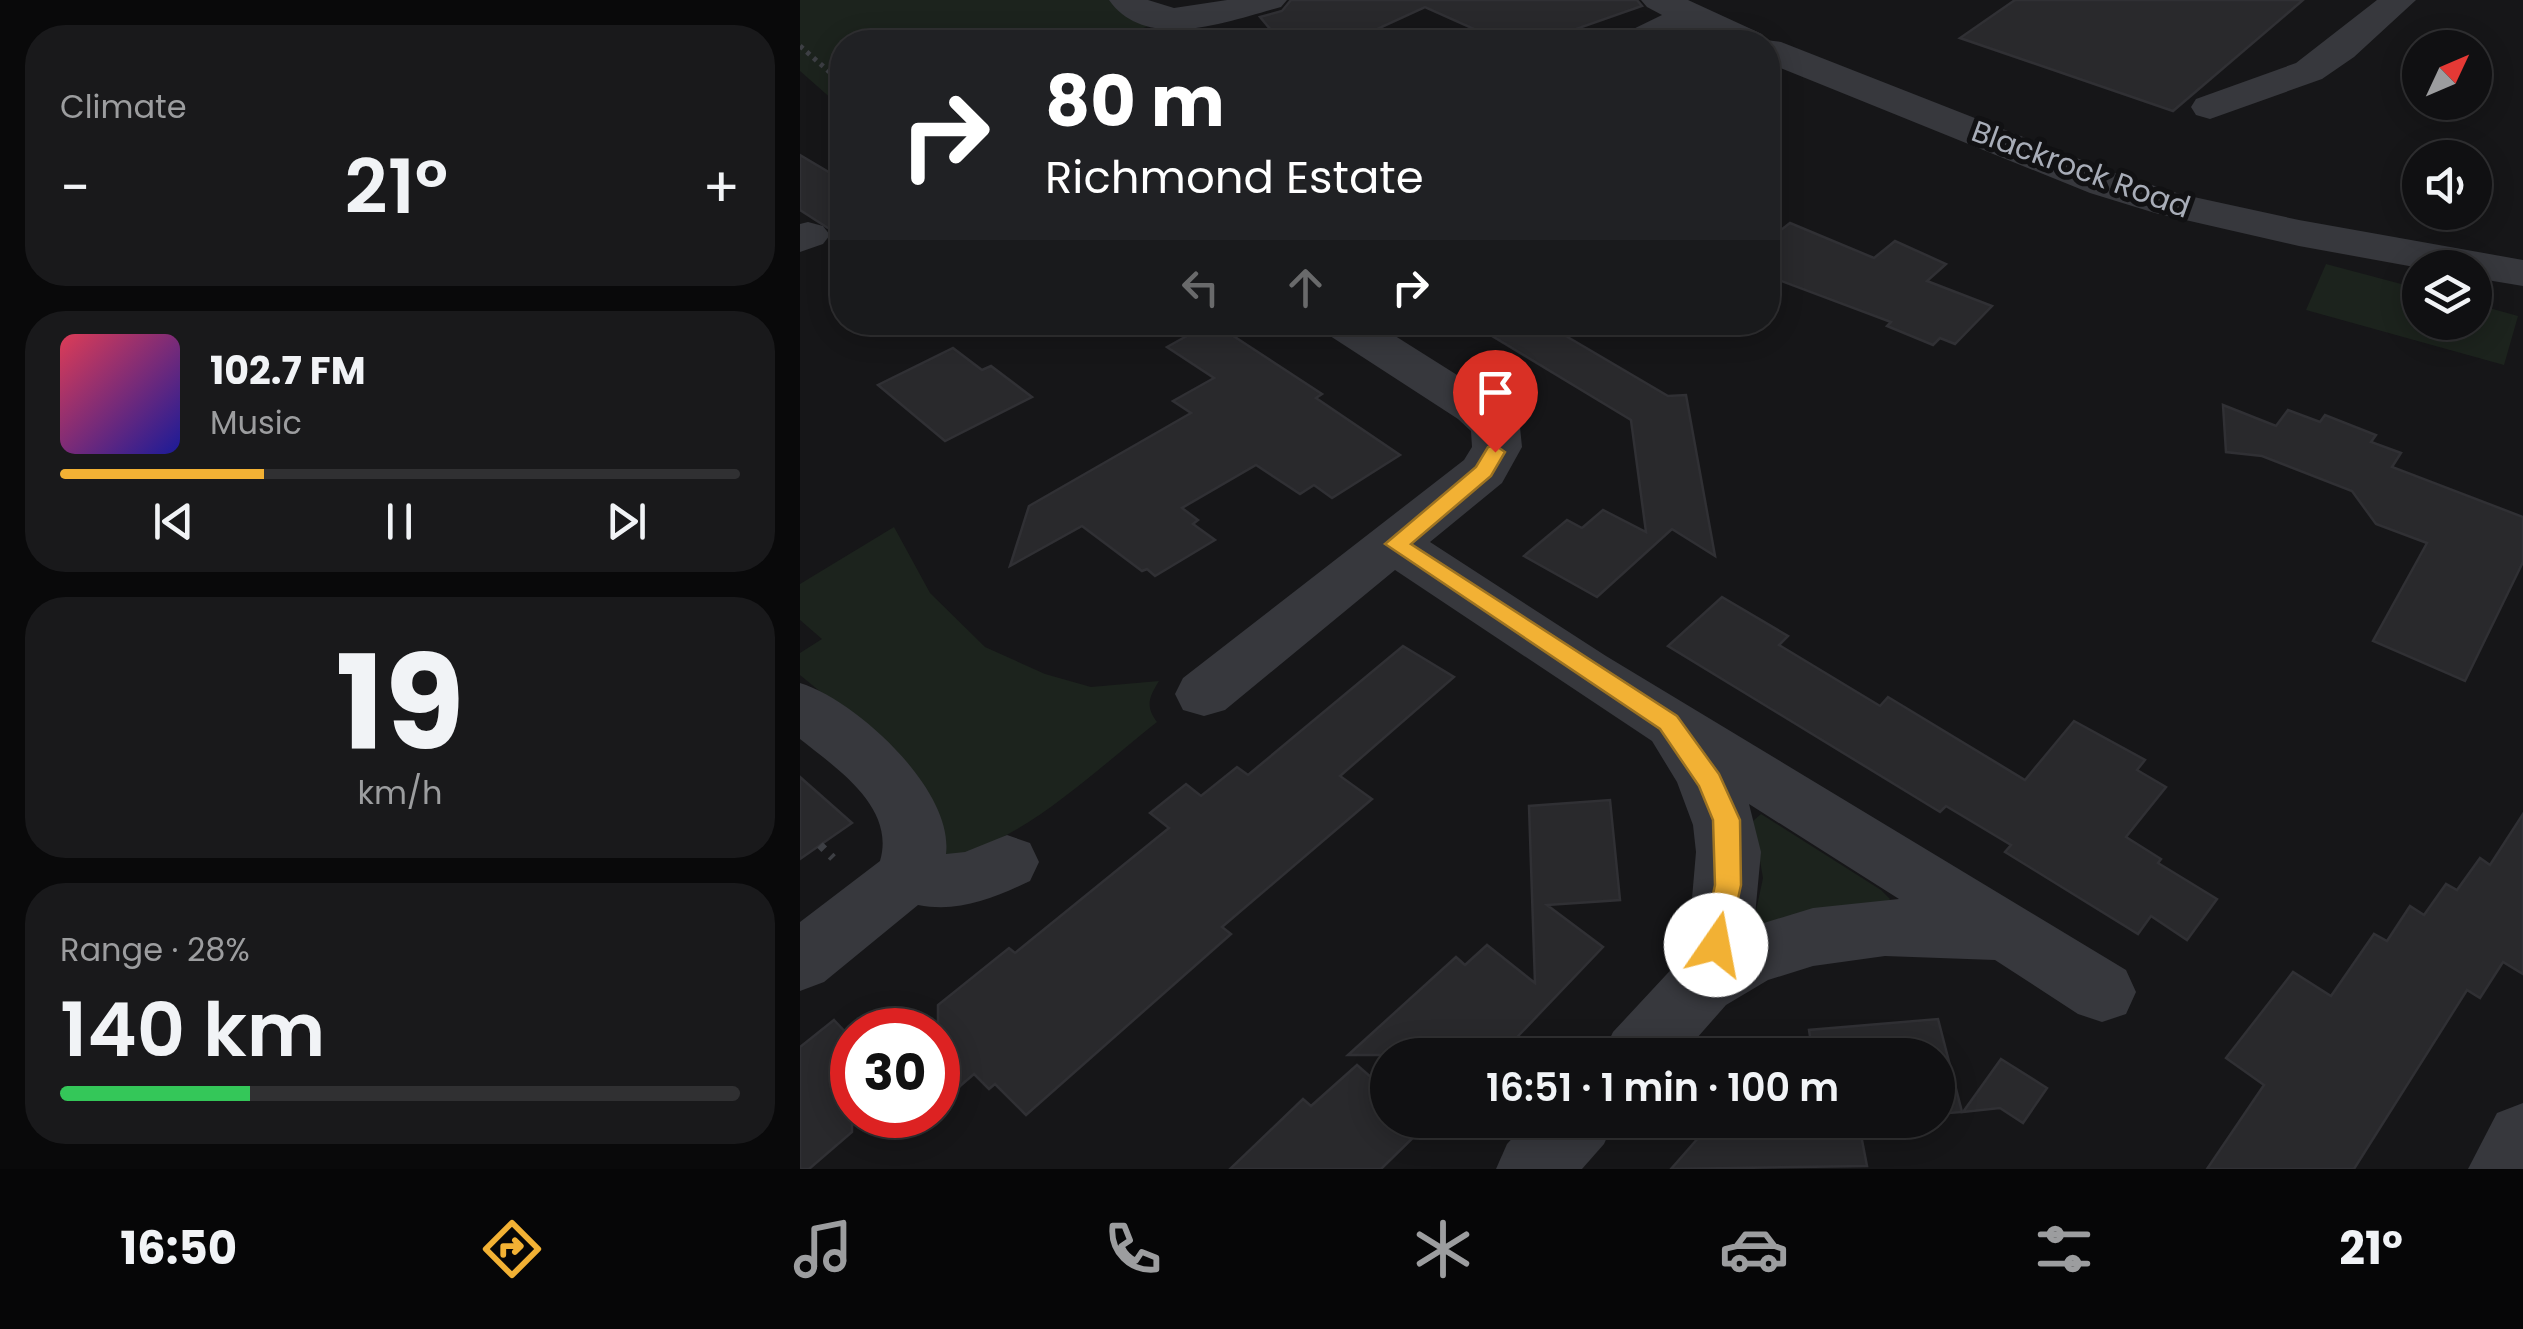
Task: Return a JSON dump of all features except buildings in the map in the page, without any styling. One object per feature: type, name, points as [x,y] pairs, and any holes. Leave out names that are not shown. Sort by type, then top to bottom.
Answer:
[{"type":"street","points":[[1127,0],[1146,14],[1168,20],[1270,0]]},
{"type":"street","points":[[2210,107],[2309,71],[2342,50],[2398,0]]},
{"type":"street","points":[[1649,30],[1673,8],[1722,30]]},
{"type":"street","points":[[1225,10],[1242,30]]},
{"type":"street","name":"Blackrock Road","points":[[1780,55],[2152,199],[2262,226],[2523,272]]},
{"type":"street","points":[[1204,694],[1484,471],[1497,448],[1495,427],[1475,408],[1360,335]]},
{"type":"street","points":[[1396,544],[1668,723],[2102,992]]},
{"type":"street","points":[[800,705],[895,790],[911,813],[918,842],[917,858],[908,876],[800,961]]},
{"type":"street","points":[[1668,723],[1710,781],[1726,820],[1728,885],[1709,978]]},
{"type":"street","points":[[908,876],[941,884],[967,880],[1007,862]]},
{"type":"street","points":[[1654,1038],[1709,978],[1786,944],[1841,930],[1918,926],[2007,934]]},
{"type":"street","points":[[1533,1169],[1561,1138]]},
{"type":"street","points":[[2505,1169],[2523,1138]]},
{"type":"path","points":[[800,46],[830,72]]},
{"type":"path","points":[[820,845],[833,858]]},
{"type":"shaded area","points":[[800,0],[1116,0],[1149,26],[1138,30],[830,30],[830,97],[800,71]]},
{"type":"shaded area","points":[[2326,264],[2402,284],[2402,337],[2306,310]]},
{"type":"shaded area","points":[[2492,309],[2518,316],[2504,365],[2414,340],[2492,340]]},
{"type":"shaded area","points":[[894,527],[930,593],[985,647],[1045,674],[1091,687],[1159,681],[1150,702],[1157,722],[1033,819],[1006,836],[951,857],[944,853],[892,751],[800,675],[800,653],[822,639],[800,620],[800,584]]},
{"type":"shaded area","points":[[1761,814],[1881,890],[1890,899],[1887,907],[1759,933],[1753,925],[1763,878],[1753,821]]},
{"type":"route","points":[[1495,452],[1484,471],[1396,544],[1668,723],[1696,758],[1720,801],[1730,840],[1728,885],[1716,945]]}]
